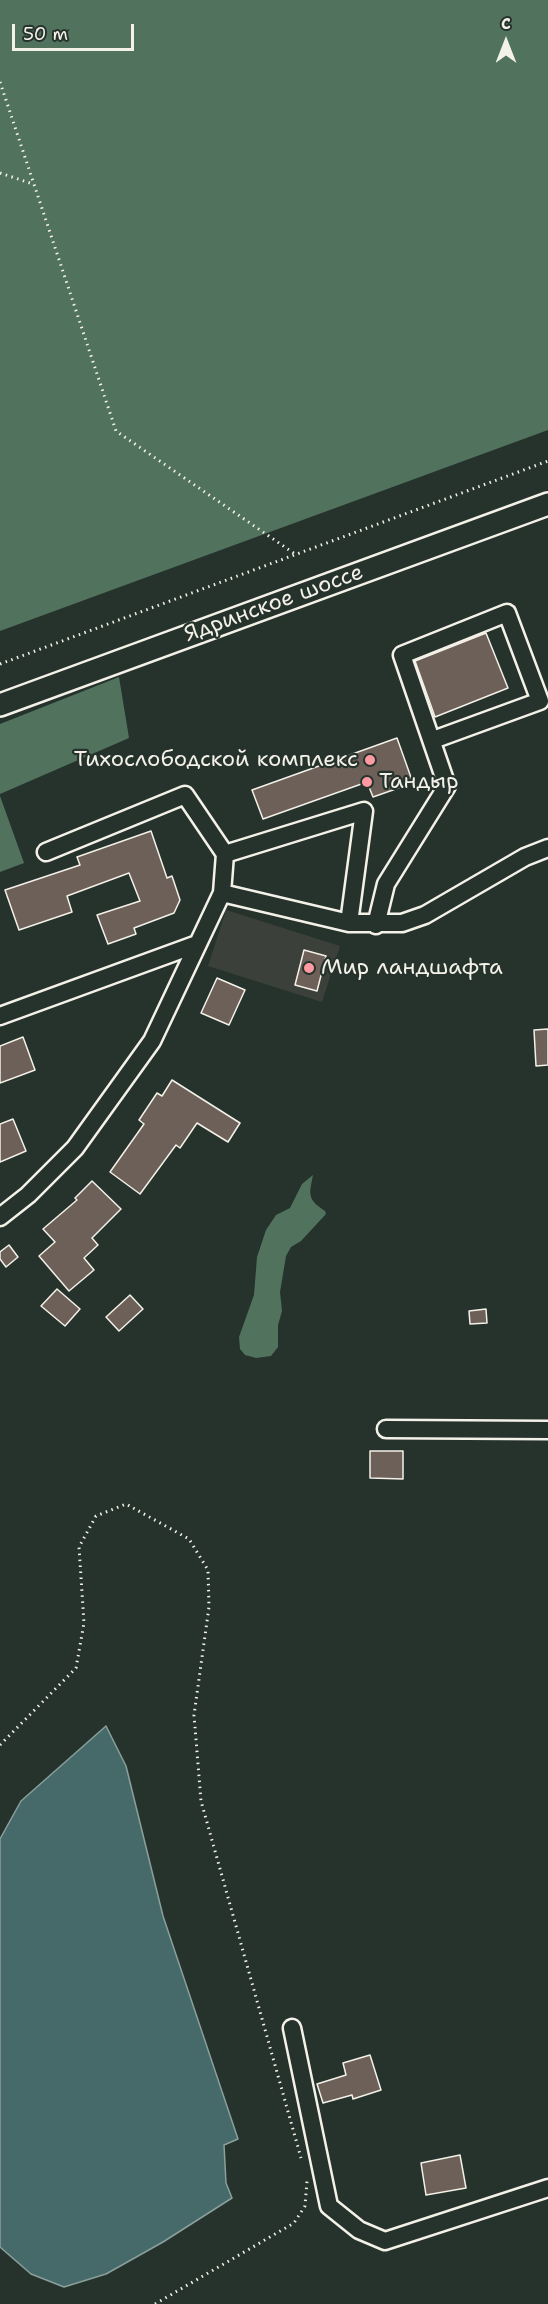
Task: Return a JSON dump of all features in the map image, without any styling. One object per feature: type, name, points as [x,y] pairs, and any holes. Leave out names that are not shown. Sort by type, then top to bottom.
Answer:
[{"type":"main road","name":"Ядринское шоссе","points":[[0,705],[548,504]]},
{"type":"street","points":[[376,925],[386,884],[447,786],[402,655],[507,613],[540,701],[433,740]]},
{"type":"street","points":[[0,1217],[28,1195],[75,1148],[152,1041],[222,892],[225,854],[185,795],[46,852]]},
{"type":"street","points":[[225,854],[364,811],[349,923]]},
{"type":"street","points":[[222,892],[349,923],[402,924],[425,915],[525,857],[548,848]]},
{"type":"street","points":[[0,1016],[196,945]]},
{"type":"street","points":[[386,1429],[548,1430]]},
{"type":"street","points":[[292,2028],[329,2206],[359,2230],[386,2241],[548,2188]]},
{"type":"path","points":[[0,82],[116,431],[295,554]]},
{"type":"path","points":[[0,173],[33,184]]},
{"type":"path","points":[[0,664],[548,461]]},
{"type":"path","points":[[0,1745],[76,1668],[84,1623],[79,1547],[96,1516],[126,1504],[189,1539],[208,1570],[210,1607],[194,1715],[201,1802],[303,2167]]},
{"type":"path","points":[[155,2304],[294,2223],[305,2206],[307,2178]]},
{"type":"shaded area","points":[[226,910],[340,946],[322,1002],[208,966]]},
{"type":"green space","points":[[0,0],[548,0],[548,430],[0,631]]},
{"type":"green space","points":[[119,677],[129,738],[0,794],[0,724]]},
{"type":"green space","points":[[0,796],[24,863],[0,872]]},
{"type":"green space","points":[[313,1175],[312,1200],[326,1214],[301,1241],[291,1247],[286,1256],[280,1292],[282,1311],[278,1325],[278,1347],[271,1356],[256,1358],[245,1355],[240,1349],[239,1337],[254,1295],[257,1257],[266,1230],[276,1215],[290,1208],[302,1184]]},
{"type":"water","points":[[106,1726],[126,1766],[163,1916],[238,2139],[224,2145],[226,2183],[232,2198],[163,2242],[106,2274],[64,2287],[31,2274],[0,2247],[0,1839],[21,1801]]},
{"type":"building","points":[[486,633],[508,688],[435,717],[415,661]]},
{"type":"building","name":"Тихослободской комплекс","points":[[397,738],[413,783],[373,797],[367,782],[263,819],[252,790]]},
{"type":"building","points":[[151,831],[167,878],[172,876],[180,900],[174,913],[134,928],[136,934],[108,944],[97,915],[140,901],[129,873],[67,896],[72,912],[19,930],[5,890],[80,865],[77,857]]},
{"type":"building","points":[[304,950],[326,956],[317,991],[295,985]]},
{"type":"building","points":[[217,978],[245,990],[229,1025],[201,1013]]},
{"type":"building","points":[[548,1029],[548,1065],[536,1066],[534,1030]]},
{"type":"building","points":[[23,1037],[35,1070],[0,1083],[0,1046]]},
{"type":"building","points":[[172,1080],[240,1123],[228,1142],[197,1123],[180,1148],[176,1145],[140,1194],[110,1172],[144,1124],[139,1120],[157,1093],[162,1096]]},
{"type":"building","points":[[13,1119],[26,1151],[0,1162],[0,1124]]},
{"type":"building","points":[[92,1181],[121,1209],[92,1238],[98,1245],[84,1258],[94,1270],[69,1291],[39,1256],[55,1242],[43,1229],[77,1200],[75,1198]]},
{"type":"building","points":[[9,1245],[18,1257],[6,1267],[0,1259],[0,1252]]},
{"type":"building","points":[[57,1289],[80,1309],[65,1326],[41,1306]]},
{"type":"building","points":[[130,1295],[143,1309],[119,1331],[106,1317]]},
{"type":"building","points":[[486,1309],[487,1323],[470,1324],[469,1311]]},
{"type":"building","points":[[370,1451],[403,1451],[403,1479],[370,1478]]},
{"type":"building","points":[[370,2055],[381,2090],[353,2099],[352,2095],[323,2103],[317,2084],[346,2075],[343,2063]]},
{"type":"building","points":[[460,2155],[466,2188],[426,2195],[421,2163]]},
{"type":"place","name":"Тихослободской комплекс","points":[[370,760]]},
{"type":"place","name":"Тандыр","points":[[367,782]]},
{"type":"place","name":"Мир ландшафта","points":[[309,968]]}]
